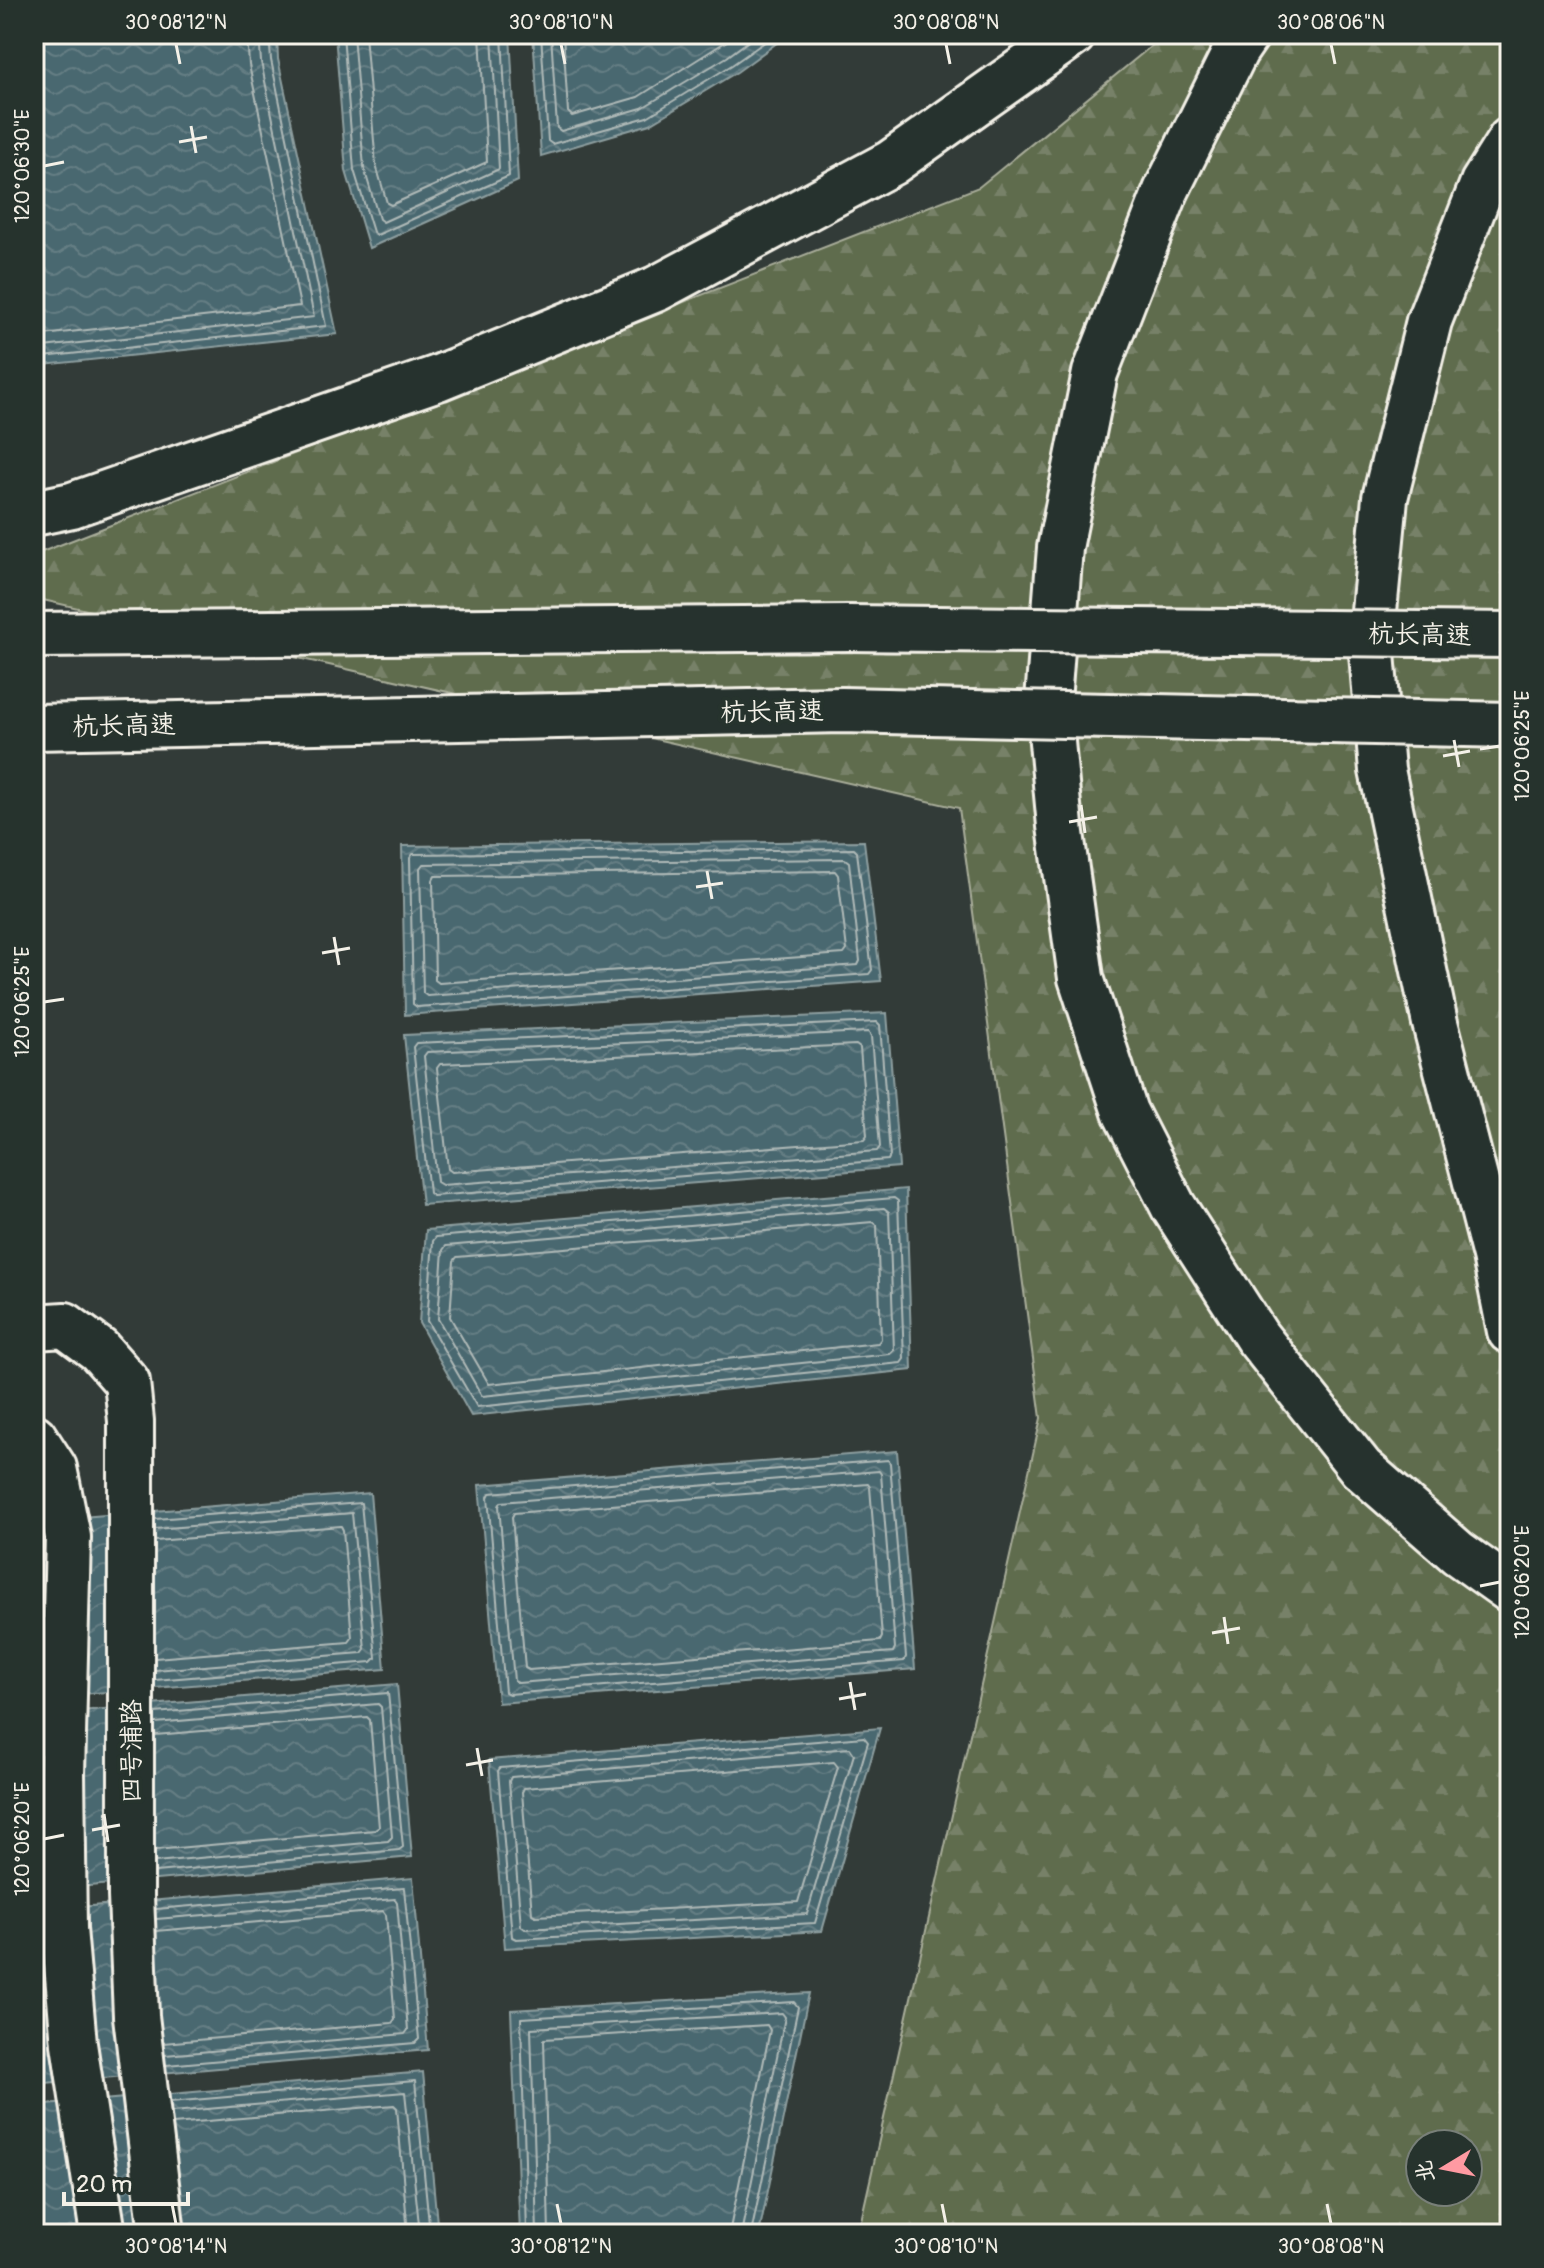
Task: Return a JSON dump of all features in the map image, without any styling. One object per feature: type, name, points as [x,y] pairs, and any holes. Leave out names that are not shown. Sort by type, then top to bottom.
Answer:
[{"type":"main road","points":[[53,509],[438,378],[656,289],[891,163],[1073,34]]},
{"type":"main road","points":[[1247,34],[1236,50],[1166,191],[1095,373],[1060,548],[1048,700],[1060,826],[1081,978],[1125,1112],[1173,1206],[1257,1337],[1361,1468],[1458,1553],[1510,1590]]},
{"type":"main road","points":[[1510,140],[1483,183],[1429,321],[1385,498],[1371,642],[1382,770],[1435,1023],[1495,1256],[1510,1331]]},
{"type":"main road","name":"杭长高速","points":[[34,635],[849,628],[1510,635]]},
{"type":"main road","name":"杭长高速","points":[[34,727],[842,710],[1504,727]]},
{"type":"main road","name":"四号浦路","points":[[34,1327],[65,1325],[99,1350],[127,1382],[131,1421],[132,1926],[136,2016],[162,2234]]},
{"type":"main road","points":[[34,1437],[54,1468],[68,1537],[62,1774],[64,1929],[74,2044],[103,2234]]},
{"type":"green space","points":[[1166,34],[1510,34],[1510,2234],[858,2234],[1041,1418],[959,808],[34,598],[34,555],[979,187]]},
{"type":"water","points":[[34,34],[277,34],[278,59],[337,334],[34,366]]},
{"type":"water","points":[[335,34],[510,34],[518,181],[369,248],[346,171]]},
{"type":"water","points":[[533,34],[789,34],[737,72],[650,124],[541,156]]},
{"type":"water","points":[[864,841],[881,981],[405,1015],[402,846]]},
{"type":"water","points":[[887,1013],[899,1167],[422,1205],[404,1035]]},
{"type":"water","points":[[906,1189],[912,1370],[471,1416],[419,1323],[426,1230]]},
{"type":"water","points":[[897,1451],[915,1669],[498,1703],[479,1485]]},
{"type":"water","points":[[370,1493],[385,1669],[34,1698],[34,1521]]},
{"type":"water","points":[[397,1684],[412,1857],[34,1891],[34,1715]]},
{"type":"water","points":[[880,1728],[822,1931],[505,1948],[489,1760]]},
{"type":"water","points":[[413,1878],[428,2050],[34,2084],[34,1911]]},
{"type":"water","points":[[809,1993],[759,2234],[520,2234],[511,2010]]},
{"type":"water","points":[[423,2072],[438,2234],[34,2234],[34,2106]]}]
